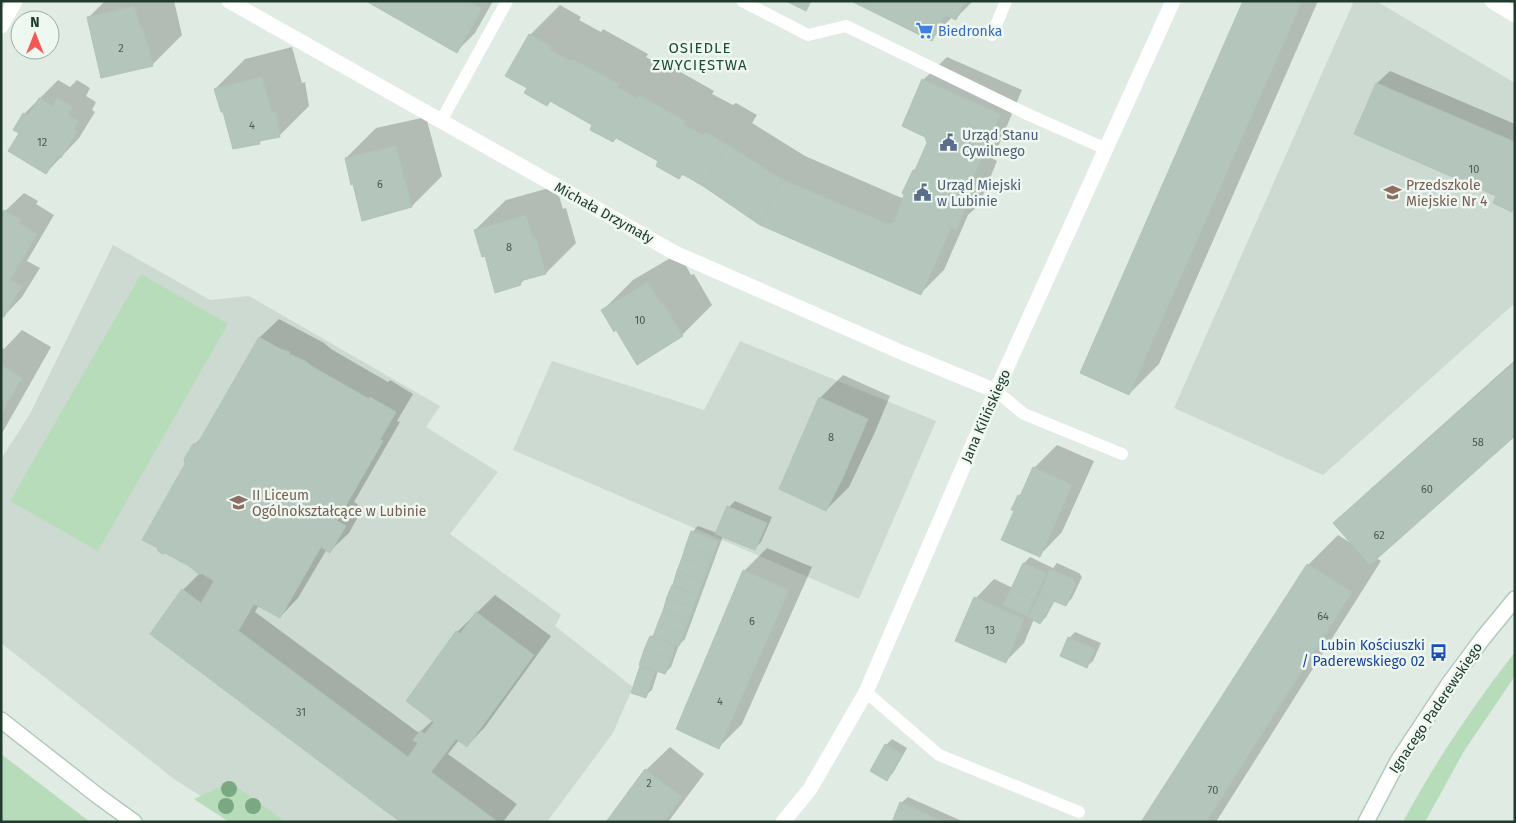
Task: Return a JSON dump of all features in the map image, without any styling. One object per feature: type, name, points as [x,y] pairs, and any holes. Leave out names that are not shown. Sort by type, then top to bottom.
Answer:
[{"type":"street","points":[[1,26],[15,1]]},
{"type":"street","name":"Michała Drzymały","points":[[229,1],[675,252],[996,391]]},
{"type":"street","name":"Jana Kilińskiego","points":[[783,822],[810,789],[866,692],[996,391],[1173,1]]},
{"type":"street","points":[[1492,1],[1515,16]]},
{"type":"street","name":"Ignacego Paderewskiego","points":[[1366,822],[1398,761],[1451,680],[1515,599]]},
{"type":"street","points":[[1,720],[134,822]]},
{"type":"lane","points":[[441,121],[507,1]]},
{"type":"lane","points":[[742,1],[808,35],[846,26],[1027,114],[1106,149]]},
{"type":"lane","points":[[992,35],[1006,1]]},
{"type":"lane","points":[[996,391],[1024,414],[1122,454]]},
{"type":"lane","points":[[866,692],[939,755],[1079,812]]},
{"type":"shaded area","name":"Przedszkole Miejskie Nr 4","points":[[1354,1],[1376,1],[1515,83],[1515,303],[1323,475],[1174,408]]},
{"type":"shaded area","name":"II Liceum Ogólnokształcące w Lubinie","points":[[113,245],[210,300],[249,296],[440,406],[426,427],[498,472],[450,534],[561,615],[555,626],[633,687],[613,733],[547,822],[242,822],[174,779],[1,643],[1,459],[30,414]]},
{"type":"shaded area","points":[[740,341],[936,421],[859,599],[513,450],[552,361],[704,410]]},
{"type":"green space","points":[[141,274],[228,324],[98,551],[10,501]]},
{"type":"green space","points":[[1515,652],[1515,676],[1464,751],[1425,822],[1403,822],[1455,735]]},
{"type":"green space","points":[[1,754],[90,822],[1,822]]},
{"type":"green space","points":[[230,782],[286,822],[229,822],[194,799]]},
{"type":"building","points":[[366,1],[469,1],[482,9],[457,53]]},
{"type":"building","points":[[786,1],[811,1],[806,11]]},
{"type":"building","name":"Biedronka","points":[[851,1],[965,1],[956,20],[945,15],[932,41]]},
{"type":"building","points":[[1243,1],[1302,1],[1129,395],[1080,373]]},
{"type":"building","points":[[134,6],[141,29],[143,29],[153,66],[101,78],[87,17]]},
{"type":"building","points":[[529,34],[552,47],[550,50],[571,61],[572,59],[619,84],[617,87],[637,98],[639,95],[685,121],[683,124],[703,135],[705,132],[728,145],[703,186],[682,174],[679,179],[656,166],[658,161],[616,138],[613,142],[590,130],[592,125],[550,101],[547,106],[524,93],[527,88],[505,76]]},
{"type":"building","points":[[262,77],[272,112],[276,112],[280,137],[259,141],[260,144],[233,149],[223,112],[221,112],[214,89]]},
{"type":"building","points":[[922,79],[1000,114],[971,183],[975,185],[956,230],[951,228],[921,295],[760,225],[781,179],[888,224],[894,222],[904,195],[902,193],[927,143],[925,137],[902,126]]},
{"type":"building","points":[[1376,83],[1515,142],[1515,205],[1512,212],[1493,203],[1496,196],[1354,134]]},
{"type":"building","points":[[39,98],[52,106],[57,98],[73,107],[68,115],[79,121],[74,129],[77,131],[61,158],[58,156],[46,174],[8,151],[19,133],[13,130],[23,113],[28,116]]},
{"type":"building","points":[[728,145],[781,179],[760,225],[703,186]]},
{"type":"building","points":[[396,146],[412,207],[362,221],[345,158]]},
{"type":"building","points":[[4,210],[21,220],[19,223],[37,234],[10,280],[22,286],[4,317],[1,316],[1,215]]},
{"type":"building","points":[[526,215],[533,238],[536,238],[546,274],[520,281],[521,285],[495,293],[485,256],[482,257],[474,230]]},
{"type":"building","points":[[648,282],[683,336],[637,365],[616,330],[614,332],[601,310]]},
{"type":"building","points":[[259,337],[280,349],[290,352],[289,354],[396,412],[380,440],[383,441],[337,521],[346,526],[330,553],[321,547],[280,618],[254,604],[238,631],[201,603],[214,581],[201,573],[200,575],[189,566],[165,553],[162,554],[157,550],[158,548],[142,540],[185,464],[184,459],[193,444],[198,443]]},
{"type":"building","points":[[1515,362],[1515,436],[1370,565],[1333,523]]},
{"type":"building","points":[[1,365],[22,378],[1,414]]},
{"type":"building","points":[[819,397],[868,419],[826,511],[779,489]]},
{"type":"building","points":[[1033,467],[1072,485],[1040,557],[1001,540],[1014,511],[1011,510],[1018,495],[1020,496]]},
{"type":"building","points":[[727,506],[767,523],[755,550],[715,534]]},
{"type":"building","points":[[691,531],[718,541],[713,555],[686,545]]},
{"type":"building","points":[[686,545],[713,555],[708,568],[682,558]]},
{"type":"building","points":[[682,558],[708,568],[703,582],[677,571]]},
{"type":"building","points":[[1023,563],[1047,573],[1040,587],[1017,576]]},
{"type":"building","points":[[1307,564],[1352,592],[1206,822],[1141,822]]},
{"type":"building","points":[[1050,569],[1073,579],[1076,584],[1066,606],[1039,595]]},
{"type":"building","points":[[743,570],[789,590],[719,749],[676,729]]},
{"type":"building","points":[[677,571],[703,582],[698,595],[673,585]]},
{"type":"building","points":[[1017,576],[1040,587],[1034,600],[1011,589]]},
{"type":"building","points":[[672,585],[698,595],[693,608],[667,597]]},
{"type":"building","points":[[182,589],[408,757],[418,743],[413,740],[420,731],[425,734],[434,722],[406,701],[456,631],[460,634],[476,612],[534,655],[467,747],[456,739],[431,772],[498,822],[401,822],[383,809],[150,634]]},
{"type":"building","points":[[1011,589],[1034,600],[1027,616],[1003,605]]},
{"type":"building","points":[[1039,595],[1054,601],[1040,624],[1028,617]]},
{"type":"building","points":[[667,597],[693,608],[689,620],[663,611]]},
{"type":"building","points":[[974,597],[1024,619],[1006,663],[955,641]]},
{"type":"building","points":[[663,611],[689,620],[684,633],[658,623]]},
{"type":"building","points":[[658,623],[684,633],[679,646],[653,637]]},
{"type":"building","points":[[650,636],[675,645],[671,660],[644,650]]},
{"type":"building","points":[[1068,637],[1095,649],[1087,668],[1060,656]]},
{"type":"building","points":[[644,650],[671,660],[665,674],[639,665]]},
{"type":"building","points":[[640,666],[655,671],[646,698],[631,693]]},
{"type":"building","points":[[885,744],[902,754],[887,781],[870,771]]},
{"type":"building","points":[[645,769],[682,797],[664,822],[606,822]]},
{"type":"building","points":[[900,802],[945,822],[892,822]]},
{"type":"place","name":"Biedronka","points":[[924,31]]},
{"type":"place","name":"Urząd Stanu Cywilnego","points":[[948,143]]},
{"type":"place","name":"Urząd Miejski w Lubinie","points":[[923,193]]},
{"type":"place","name":"Przedszkole Miejskie Nr 4","points":[[1392,193]]},
{"type":"place","name":"II Liceum Ogólnokształcące w Lubinie","points":[[238,503]]},
{"type":"place","name":"Lubin Kościuszki / Paderewskiego 02","points":[[1439,653]]},
{"type":"district","name":"OSIEDLE ZWYCIĘSTWA","points":[[700,56]]}]
